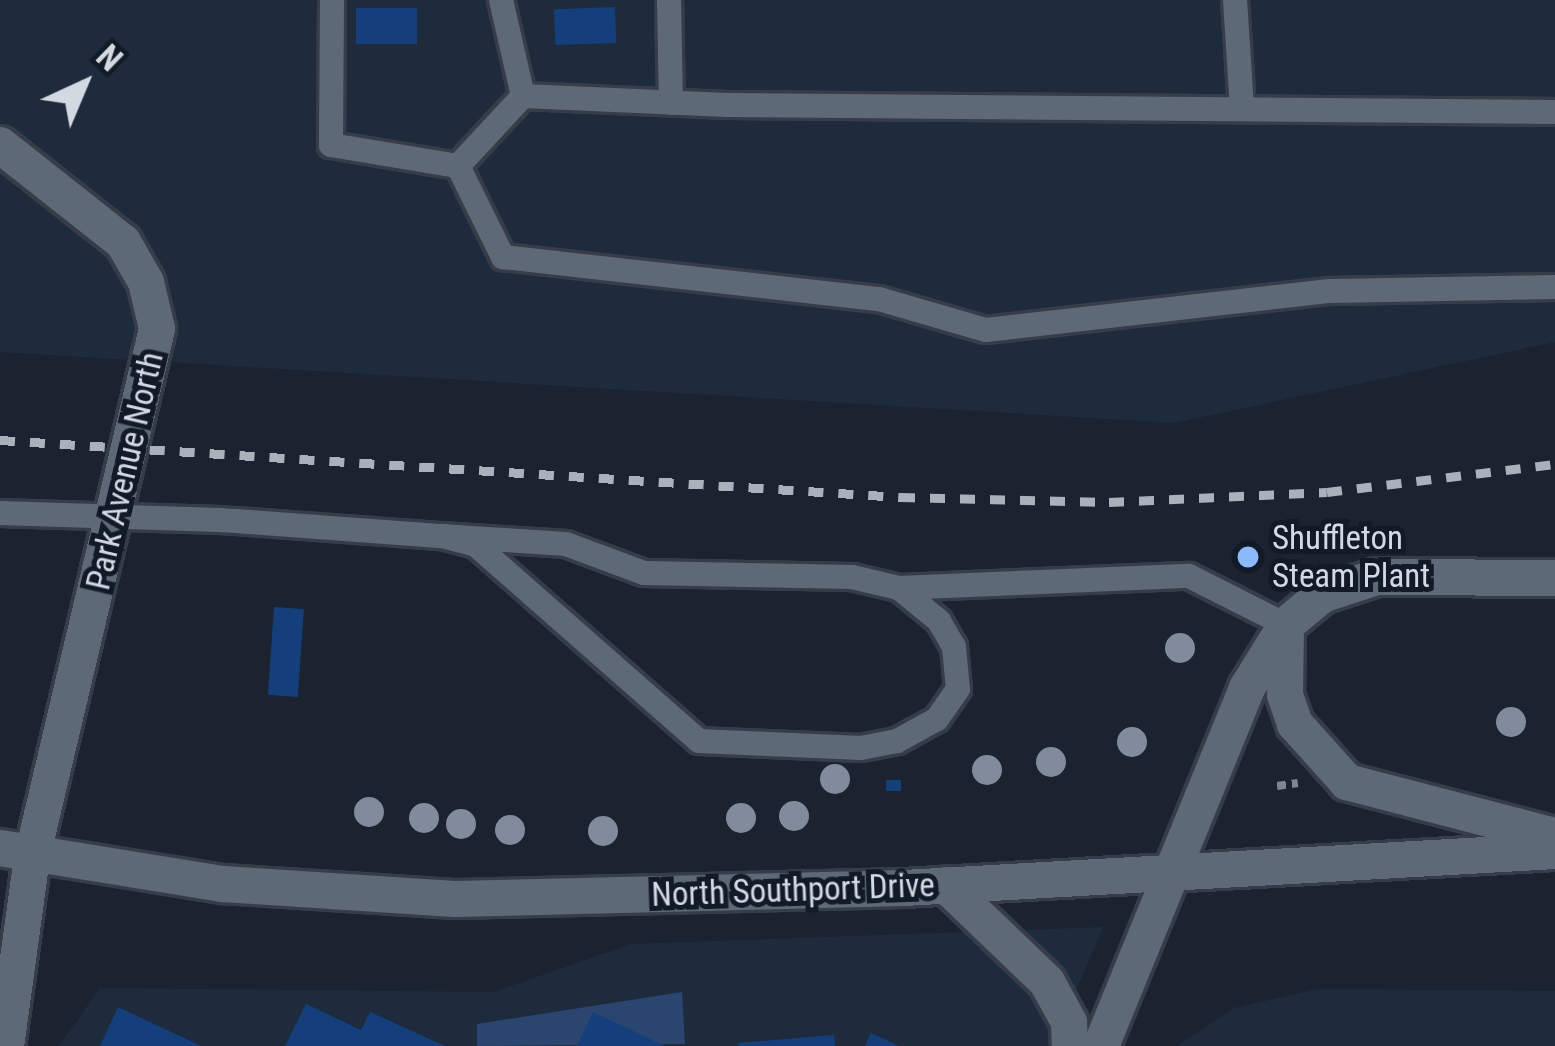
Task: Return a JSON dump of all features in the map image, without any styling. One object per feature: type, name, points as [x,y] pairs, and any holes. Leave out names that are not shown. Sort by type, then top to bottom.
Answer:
[{"type":"main road","name":"Park Avenue North","points":[[0,145],[123,242],[146,282],[157,329],[116,519],[0,904]]},
{"type":"main road","points":[[1101,1046],[1247,688],[1286,625],[1322,596],[1377,577],[1555,578]]},
{"type":"main road","points":[[1286,625],[1286,695],[1295,724],[1347,782],[1555,836]]},
{"type":"main road","name":"North Southport Drive","points":[[16,852],[223,884],[455,899],[946,885],[1555,851]]},
{"type":"main road","name":"Park Avenue North","points":[[6,1046],[16,852]]},
{"type":"main road","points":[[946,885],[1047,982],[1069,1022],[1070,1046]]},
{"type":"lane","points":[[332,0],[331,145],[458,166]]},
{"type":"lane","points":[[501,0],[524,96]]},
{"type":"lane","points":[[669,0],[671,103]]},
{"type":"lane","points":[[1235,0],[1242,109]]},
{"type":"lane","points":[[458,166],[524,96],[671,103],[1555,112]]},
{"type":"lane","points":[[458,166],[503,257],[879,299],[986,330],[1330,292],[1555,287]]},
{"type":"lane","points":[[0,513],[566,544],[644,573],[852,577],[899,588],[1189,576],[1286,625]]},
{"type":"lane","points":[[442,536],[476,545],[699,741],[861,748],[897,741],[938,719],[958,688],[954,647],[939,621],[899,588]]},
{"type":"path","points":[[1277,785],[1302,780]]},
{"type":"shaded area","points":[[0,0],[1555,0],[1555,342],[1174,423],[0,352]]},
{"type":"shaded area","points":[[1103,927],[1053,1046],[59,1046],[100,988],[494,992],[631,944]]},
{"type":"shaded area","points":[[1318,989],[1555,991],[1555,1046],[1177,1046],[1234,1008]]},
{"type":"shaded area","points":[[682,992],[685,1044],[477,1046],[477,1024]]},
{"type":"building","points":[[615,7],[616,43],[555,45],[554,9]]},
{"type":"building","points":[[356,8],[417,8],[417,44],[356,44]]},
{"type":"building","points":[[274,607],[304,609],[298,697],[268,695]]},
{"type":"building","points":[[886,780],[901,780],[901,791],[886,791]]},
{"type":"building","points":[[306,1004],[361,1030],[370,1012],[445,1046],[285,1046]]},
{"type":"building","points":[[118,1007],[201,1046],[100,1046]]},
{"type":"building","points":[[593,1012],[665,1046],[577,1046]]},
{"type":"building","points":[[871,1033],[899,1046],[865,1046]]},
{"type":"building","points":[[834,1035],[835,1046],[738,1043]]},
{"type":"railway","points":[[0,440],[900,497],[1109,502],[1327,492],[1555,464]]},
{"type":"place","name":"Shuffleton Steam Plant","points":[[1248,557]]}]
